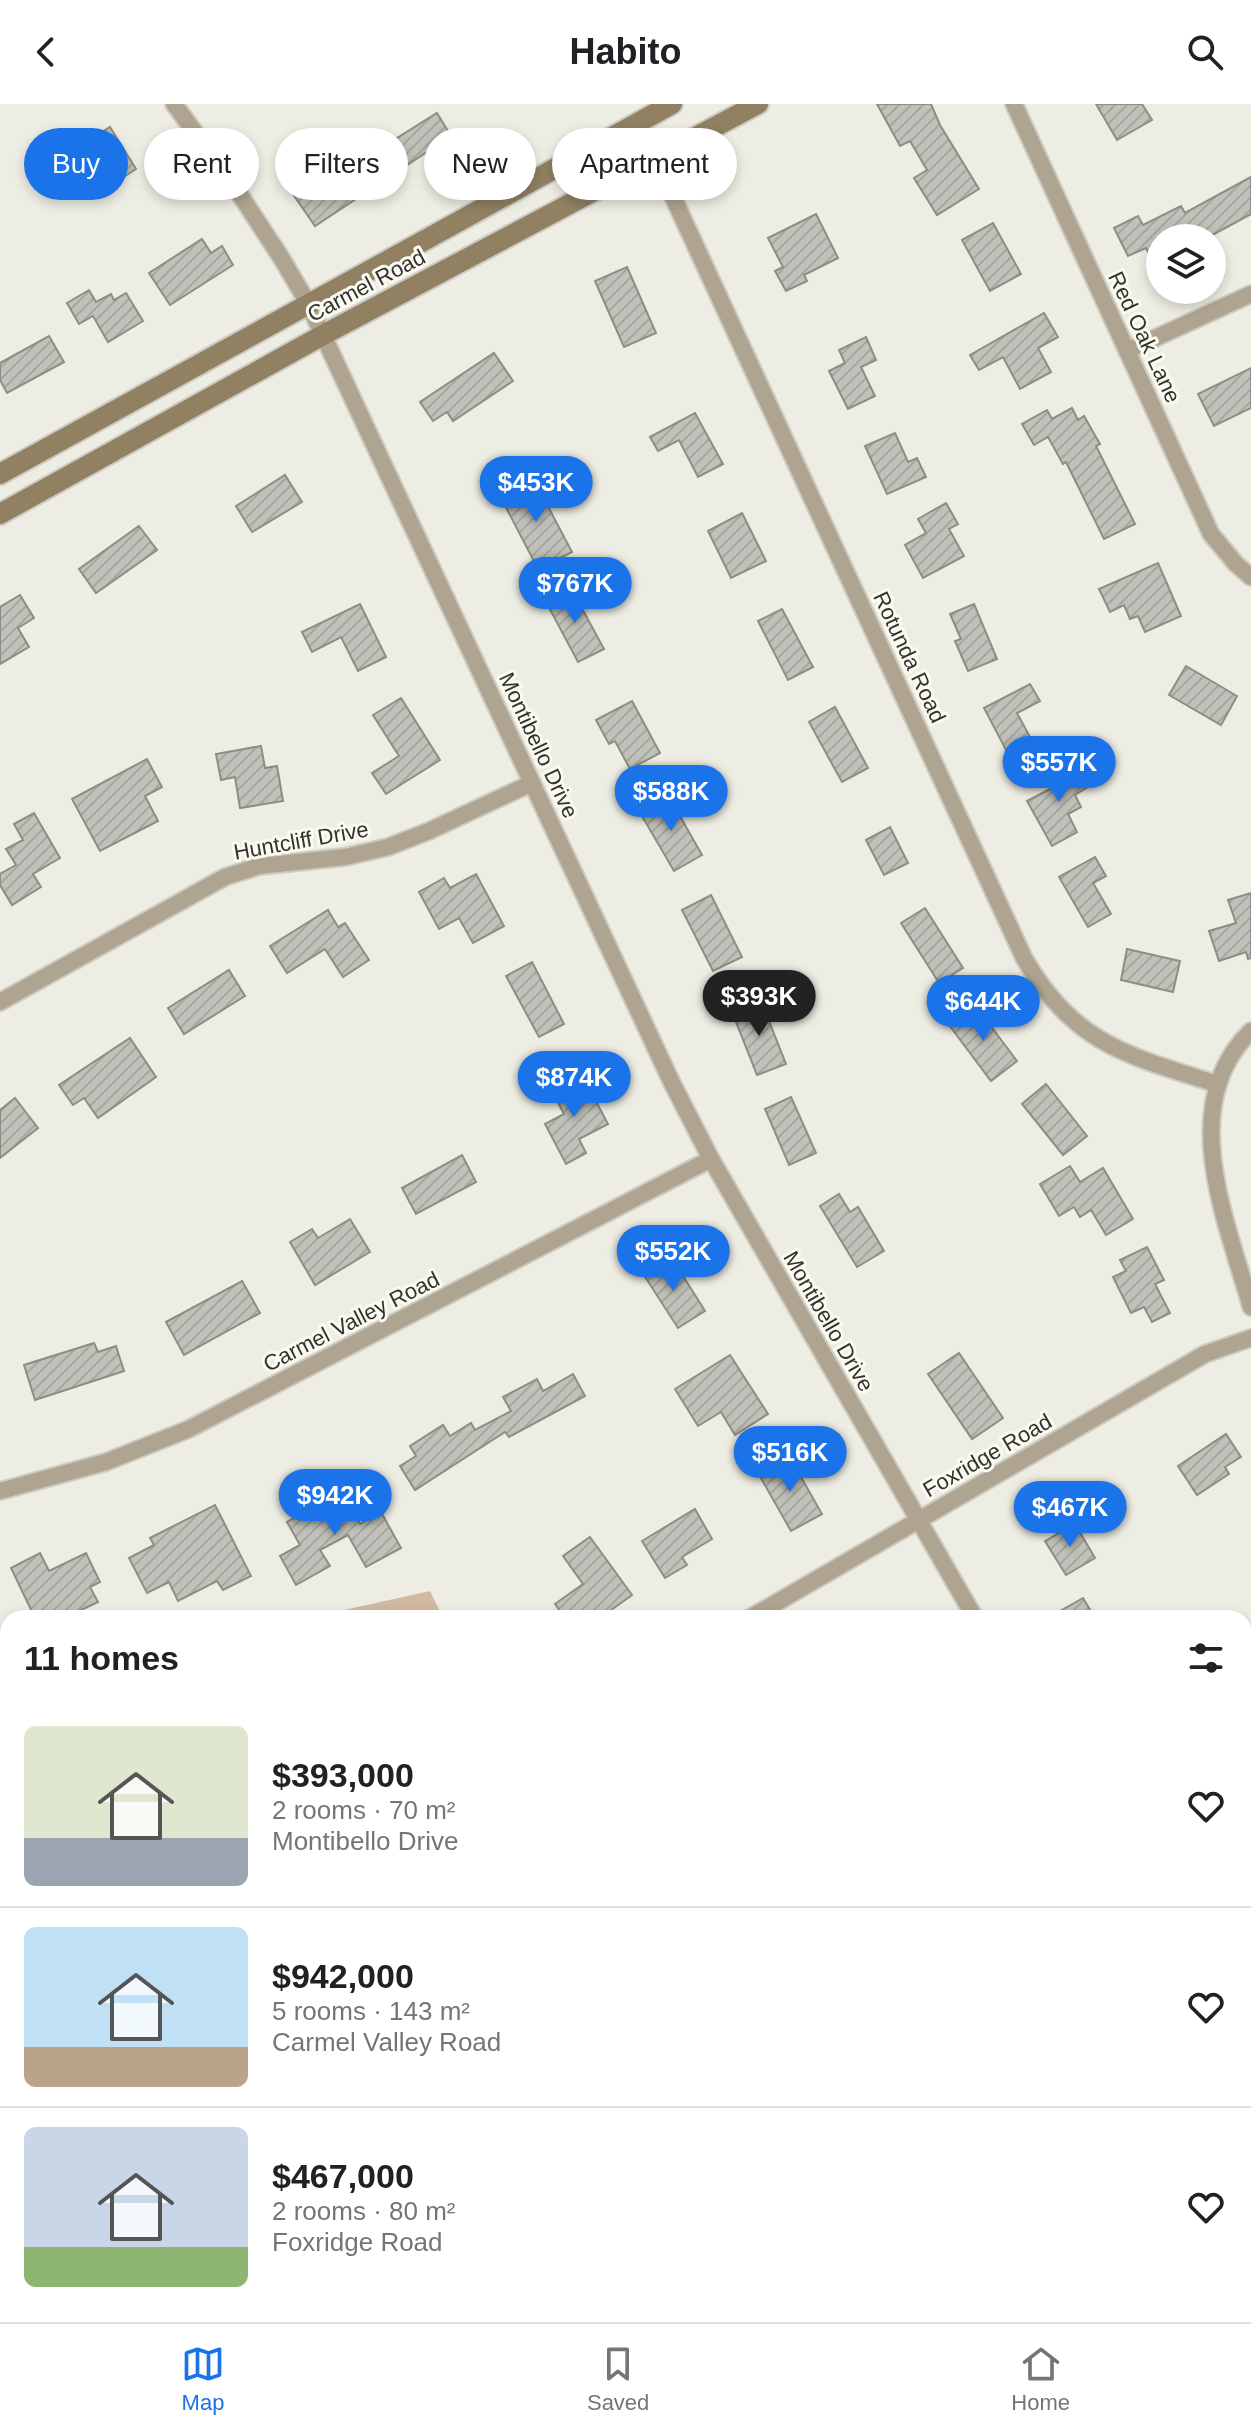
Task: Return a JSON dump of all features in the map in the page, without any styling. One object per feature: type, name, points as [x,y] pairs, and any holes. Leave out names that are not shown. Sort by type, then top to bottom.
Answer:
[{"type":"main road","name":"Carmel Road","points":[[0,474],[672,104]]},
{"type":"main road","name":"Carmel Road","points":[[712,128],[758,104]]},
{"type":"main road","name":"Carmel Road","points":[[0,514],[323,335],[576,200]]},
{"type":"street","name":"Montibello Drive","points":[[174,104],[231,181],[309,305],[672,1083],[711,1159],[970,1610]]},
{"type":"street","name":"Red Oak Lane","points":[[1014,104],[1211,534],[1251,577]]},
{"type":"street","name":"Rotunda Road","points":[[674,200],[1039,985],[1072,1021],[1113,1048],[1217,1084]]},
{"type":"street","points":[[1127,351],[1251,294]]},
{"type":"street","name":"Huntcliff Drive","points":[[0,1002],[225,877],[259,866],[345,857],[388,847],[532,783]]},
{"type":"street","points":[[1251,1031],[1234,1050],[1217,1084],[1211,1110],[1212,1155],[1251,1307]]},
{"type":"street","name":"Carmel Valley Road","points":[[0,1491],[106,1462],[189,1429],[711,1159]]},
{"type":"street","name":"Foxridge Road","points":[[764,1610],[1205,1354],[1251,1338]]},
{"type":"shaded area","points":[[430,1591],[439,1610],[344,1610]]},
{"type":"building","points":[[877,104],[931,104],[940,125],[979,189],[937,215],[914,178],[927,170],[910,141],[900,146]]},
{"type":"building","points":[[1096,104],[1142,104],[1152,120],[1117,140]]},
{"type":"building","points":[[437,113],[446,128],[424,128],[424,154],[408,164],[408,131]]},
{"type":"building","points":[[128,156],[136,169],[128,174]]},
{"type":"building","points":[[1251,177],[1251,214],[1226,228],[1226,224],[1146,224],[1146,248],[1128,256],[1114,228],[1138,216],[1143,225],[1181,206],[1185,213]]},
{"type":"building","points":[[297,200],[354,200],[315,226]]},
{"type":"building","points":[[816,214],[838,258],[804,275],[807,281],[786,291],[775,271],[783,267],[768,238]]},
{"type":"building","points":[[993,223],[1021,274],[990,291],[962,240]]},
{"type":"building","points":[[202,239],[211,253],[222,246],[233,265],[170,305],[149,273]]},
{"type":"building","points":[[627,267],[656,333],[624,347],[595,281]]},
{"type":"building","points":[[89,290],[96,302],[111,294],[114,300],[126,293],[143,321],[108,342],[93,316],[79,324],[67,303]]},
{"type":"building","points":[[1044,313],[1058,337],[1038,348],[1051,372],[1020,389],[1003,357],[979,370],[970,355]]},
{"type":"building","points":[[49,336],[64,362],[7,393],[0,380],[0,363]]},
{"type":"building","points":[[866,337],[876,360],[861,367],[875,396],[848,409],[829,371],[845,363],[839,350]]},
{"type":"building","points":[[494,353],[513,381],[453,421],[447,412],[433,421],[420,402]]},
{"type":"building","points":[[1251,368],[1251,408],[1214,426],[1198,394]]},
{"type":"building","points":[[1072,408],[1078,420],[1084,416],[1100,444],[1096,446],[1135,524],[1104,539],[1066,462],[1063,464],[1048,437],[1034,445],[1022,424],[1047,410],[1052,419]]},
{"type":"building","points":[[695,413],[723,464],[698,477],[679,440],[658,451],[650,437]]},
{"type":"building","points":[[895,433],[908,462],[917,458],[926,477],[887,494],[865,446]]},
{"type":"building","points":[[285,475],[302,502],[252,532],[236,506]]},
{"type":"building","points":[[533,478],[572,552],[538,569],[500,496]]},
{"type":"building","points":[[946,503],[958,524],[949,529],[964,556],[923,578],[905,545],[926,533],[918,519]]},
{"type":"building","points":[[742,513],[766,561],[731,578],[708,531]]},
{"type":"building","points":[[139,526],[157,550],[96,593],[79,569]]},
{"type":"building","points":[[1158,563],[1181,616],[1145,632],[1138,616],[1130,619],[1124,605],[1110,612],[1099,589]]},
{"type":"building","points":[[571,588],[604,649],[578,662],[546,602]]},
{"type":"building","points":[[20,595],[34,618],[18,628],[29,647],[0,664],[0,607]]},
{"type":"building","points":[[360,604],[386,657],[358,671],[341,637],[312,652],[302,632]]},
{"type":"building","points":[[974,604],[997,659],[968,671],[955,641],[961,639],[950,614]]},
{"type":"building","points":[[782,609],[813,667],[788,680],[758,621]]},
{"type":"building","points":[[1186,666],[1237,696],[1221,725],[1169,695]]},
{"type":"building","points":[[1030,684],[1040,701],[1017,713],[1030,737],[1006,750],[984,708]]},
{"type":"building","points":[[401,698],[440,760],[386,794],[372,773],[399,756],[373,715]]},
{"type":"building","points":[[632,701],[660,753],[630,769],[615,741],[609,744],[596,720]]},
{"type":"building","points":[[835,707],[868,768],[842,782],[809,722]]},
{"type":"building","points":[[261,746],[265,768],[277,766],[283,801],[240,808],[235,777],[221,780],[216,754]]},
{"type":"building","points":[[147,759],[162,787],[145,796],[158,821],[100,851],[72,799]]},
{"type":"building","points":[[1075,764],[1088,787],[1075,795],[1081,807],[1068,814],[1077,832],[1052,846],[1027,801],[1052,788],[1047,779]]},
{"type":"building","points":[[668,795],[702,855],[674,871],[639,811]]},
{"type":"building","points":[[34,813],[60,858],[33,874],[41,887],[12,905],[0,885],[0,874],[16,865],[6,849],[23,840],[14,824]]},
{"type":"building","points":[[890,827],[908,863],[884,875],[866,840]]},
{"type":"building","points":[[1095,857],[1106,876],[1093,883],[1111,914],[1088,927],[1059,877]]},
{"type":"building","points":[[476,874],[504,926],[473,943],[459,918],[439,929],[419,892],[444,878],[450,888]]},
{"type":"building","points":[[1251,893],[1251,958],[1248,959],[1246,952],[1219,961],[1209,931],[1236,923],[1228,900]]},
{"type":"building","points":[[711,895],[742,957],[713,971],[682,910]]},
{"type":"building","points":[[925,908],[963,968],[939,983],[901,923]]},
{"type":"building","points":[[328,910],[338,927],[345,923],[369,960],[343,977],[325,949],[287,973],[270,946]]},
{"type":"building","points":[[1127,949],[1180,961],[1173,992],[1121,980]]},
{"type":"building","points":[[532,962],[564,1024],[539,1037],[506,976]]},
{"type":"building","points":[[229,970],[245,996],[184,1034],[168,1008]]},
{"type":"building","points":[[761,1001],[786,1064],[757,1075],[732,1012]]},
{"type":"building","points":[[975,1005],[1017,1061],[991,1081],[949,1025]]},
{"type":"building","points":[[130,1038],[156,1077],[98,1118],[84,1098],[73,1105],[59,1085]]},
{"type":"building","points":[[565,1075],[576,1095],[589,1088],[608,1124],[579,1139],[586,1153],[566,1164],[545,1124],[564,1114],[548,1084]]},
{"type":"building","points":[[1046,1084],[1087,1136],[1063,1155],[1022,1104]]},
{"type":"building","points":[[791,1097],[816,1153],[789,1165],[765,1109]]},
{"type":"building","points":[[15,1098],[38,1128],[0,1158],[0,1110]]},
{"type":"building","points":[[462,1155],[476,1182],[416,1214],[402,1188]]},
{"type":"building","points":[[1070,1166],[1080,1182],[1103,1168],[1133,1219],[1106,1235],[1091,1210],[1080,1217],[1074,1207],[1059,1216],[1040,1184]]},
{"type":"building","points":[[839,1194],[850,1212],[858,1207],[884,1251],[857,1267],[820,1206]]},
{"type":"building","points":[[350,1219],[370,1252],[315,1285],[290,1242],[312,1229],[318,1238]]},
{"type":"building","points":[[1147,1247],[1164,1280],[1155,1284],[1170,1313],[1152,1322],[1144,1307],[1131,1313],[1113,1277],[1126,1271],[1120,1260]]},
{"type":"building","points":[[659,1257],[675,1281],[683,1276],[705,1311],[678,1328],[640,1269]]},
{"type":"building","points":[[242,1281],[260,1313],[184,1355],[166,1322]]},
{"type":"building","points":[[94,1343],[98,1352],[116,1346],[124,1371],[35,1400],[24,1365]]},
{"type":"building","points":[[959,1353],[1003,1418],[972,1439],[928,1374]]},
{"type":"building","points":[[730,1355],[768,1414],[735,1435],[721,1412],[698,1426],[675,1389]]},
{"type":"building","points":[[573,1374],[585,1396],[509,1437],[505,1432],[415,1490],[400,1466],[416,1456],[410,1446],[443,1425],[450,1436],[471,1423],[475,1430],[511,1411],[503,1397],[537,1379],[543,1391]]},
{"type":"building","points":[[1226,1434],[1241,1457],[1225,1467],[1229,1474],[1197,1495],[1178,1466]]},
{"type":"building","points":[[789,1456],[822,1514],[791,1531],[758,1473]]},
{"type":"building","points":[[342,1491],[360,1524],[381,1512],[401,1548],[366,1567],[348,1535],[320,1550],[330,1566],[296,1585],[280,1556],[300,1545],[287,1522]]},
{"type":"building","points":[[215,1505],[251,1576],[223,1590],[217,1581],[178,1601],[169,1582],[147,1593],[129,1558],[154,1545],[150,1538]]},
{"type":"building","points":[[695,1509],[712,1539],[682,1557],[687,1565],[665,1578],[642,1541]]},
{"type":"building","points":[[1075,1524],[1095,1558],[1066,1575],[1045,1541]]},
{"type":"building","points":[[590,1537],[632,1595],[611,1610],[559,1610],[555,1604],[583,1584],[563,1556]]},
{"type":"building","points":[[40,1553],[49,1571],[86,1553],[100,1582],[90,1587],[98,1602],[81,1610],[31,1610],[11,1568]]},
{"type":"building","points":[[1083,1598],[1090,1610],[1062,1610]]}]
